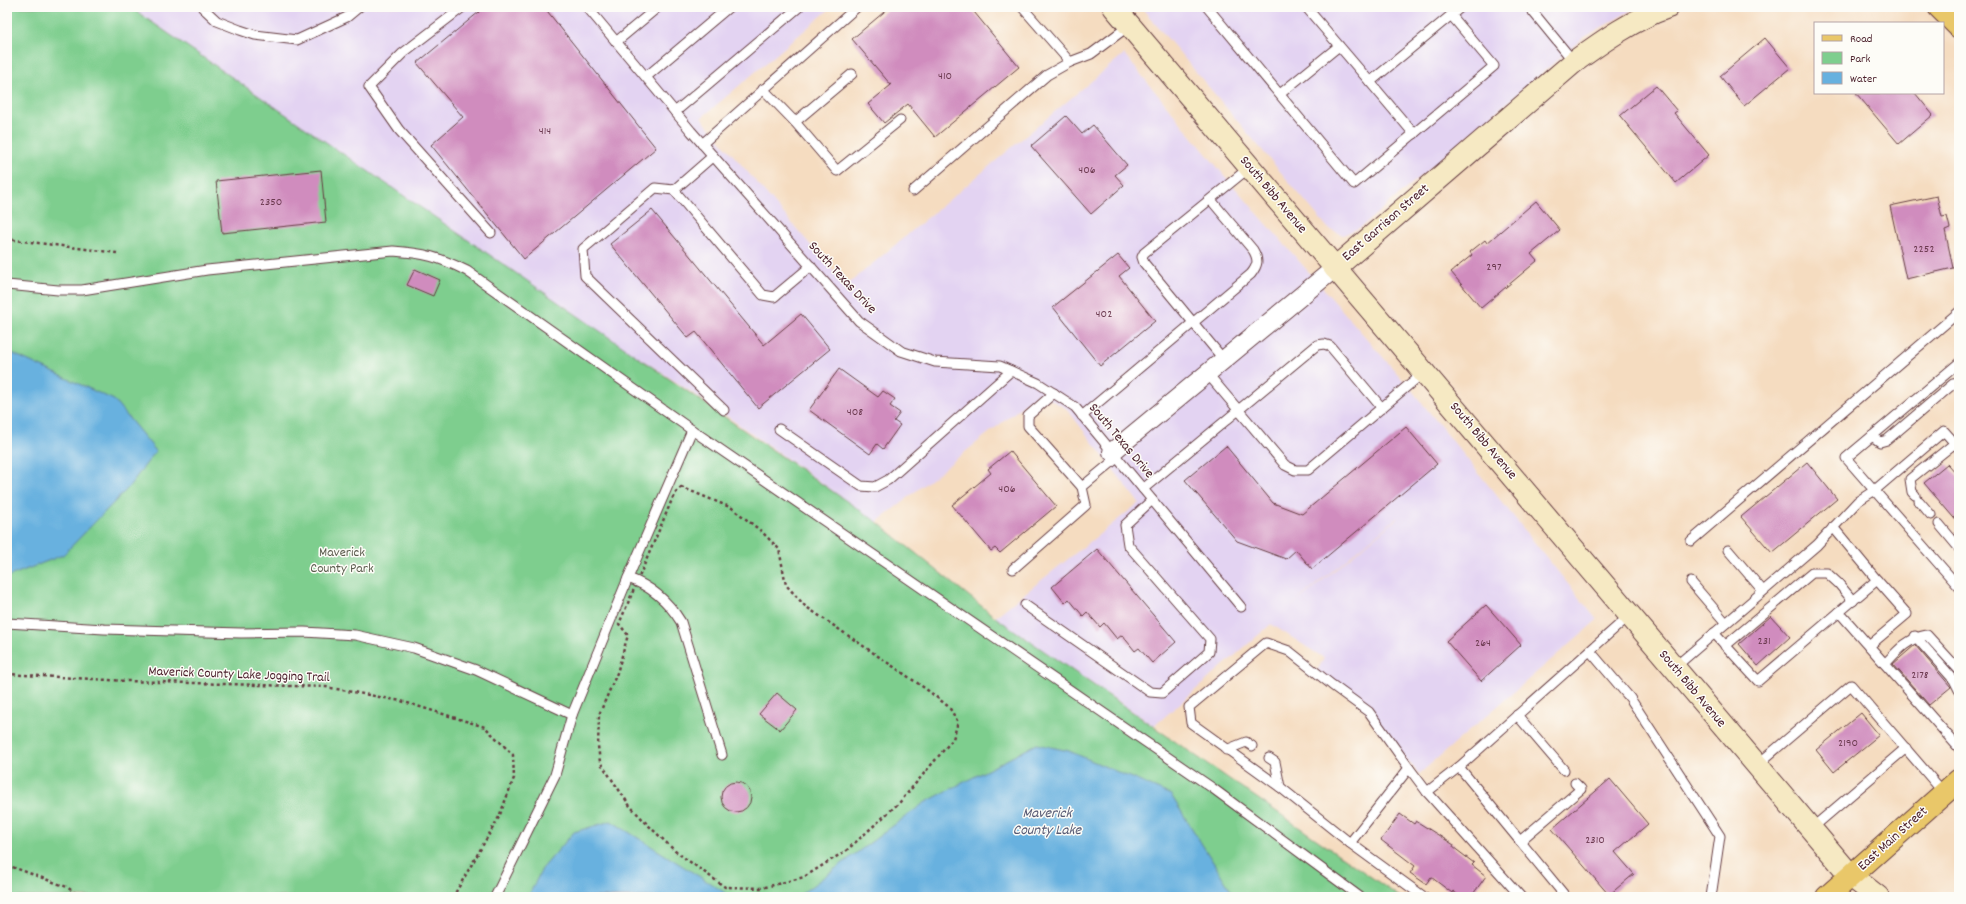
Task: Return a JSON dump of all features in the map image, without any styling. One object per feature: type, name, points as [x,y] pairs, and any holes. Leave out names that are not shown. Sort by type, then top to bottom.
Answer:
[{"type":"main road","name":"South Bibb Avenue","points":[[1114,7],[1851,876],[1878,897]]},
{"type":"main road","name":"East Garrison Street","points":[[1335,268],[1574,62],[1608,39],[1654,12],[1668,7]]},
{"type":"main road","points":[[1939,7],[1959,27]]},
{"type":"main road","name":"East Main Street","points":[[1827,897],[1951,786]]},
{"type":"street","name":"East Garrison Street","points":[[1115,455],[1207,373],[1335,268]]},
{"type":"lane","points":[[202,7],[217,21],[240,30],[255,35],[297,40],[347,17],[359,7]]},
{"type":"lane","points":[[464,7],[403,53],[369,87],[399,130],[491,233]]},
{"type":"lane","name":"South Texas Drive","points":[[587,7],[674,112],[859,321],[901,351],[935,362],[1000,366],[1038,383],[1075,407],[1241,606]]},
{"type":"lane","points":[[616,42],[658,7]]},
{"type":"lane","points":[[646,77],[729,7]]},
{"type":"lane","points":[[674,112],[799,7]]},
{"type":"lane","points":[[702,144],[857,7]]},
{"type":"lane","points":[[1022,7],[1070,62]]},
{"type":"lane","points":[[1207,7],[1354,184],[1494,66],[1451,15]]},
{"type":"lane","points":[[1306,7],[1414,134]]},
{"type":"lane","points":[[1370,82],[1461,7]]},
{"type":"lane","points":[[1530,7],[1574,62]]},
{"type":"lane","points":[[914,191],[1047,75],[1070,62],[1091,54],[1130,25]]},
{"type":"lane","points":[[1280,94],[1339,46]]},
{"type":"lane","points":[[795,122],[852,74]]},
{"type":"lane","points":[[763,89],[795,122],[837,171],[900,120]]},
{"type":"lane","points":[[674,190],[713,156]]},
{"type":"lane","points":[[1224,360],[1144,263],[1142,257],[1144,253],[1250,168]]},
{"type":"lane","points":[[724,410],[585,276],[583,249],[655,188],[674,190],[763,295],[774,297],[810,266]]},
{"type":"lane","points":[[1082,416],[1251,274],[1257,266],[1257,258],[1253,250],[1211,200]]},
{"type":"lane","points":[[7,285],[58,290],[82,290],[207,270],[393,252],[421,253],[444,259],[467,271],[692,430],[1211,787],[1360,897]]},
{"type":"lane","points":[[1691,541],[1959,312]]},
{"type":"lane","points":[[1143,489],[1317,345],[1324,344],[1330,346],[1382,408]]},
{"type":"lane","points":[[1959,363],[1846,458],[1959,587]]},
{"type":"lane","points":[[779,429],[861,486],[875,487],[888,480],[1011,371]]},
{"type":"lane","points":[[1207,373],[1285,465],[1295,470],[1308,470],[1424,372]]},
{"type":"lane","points":[[1872,436],[1880,442],[1887,440],[1953,384],[1959,383]]},
{"type":"lane","points":[[1013,568],[1086,505],[1082,487],[1028,426],[1028,416],[1054,394]]},
{"type":"lane","points":[[495,897],[555,774],[572,714],[628,578],[692,430]]},
{"type":"lane","points":[[1674,668],[1817,545],[1858,501],[1875,490],[1944,431],[1957,445],[1910,479],[1912,492],[1931,515]]},
{"type":"lane","points":[[1082,487],[1115,455]]},
{"type":"lane","points":[[1025,605],[1150,692],[1162,692],[1209,652],[1210,639],[1128,544],[1125,525],[1152,500]]},
{"type":"lane","points":[[1939,524],[1959,548]]},
{"type":"lane","points":[[1833,527],[1907,614],[1869,646]]},
{"type":"lane","points":[[1728,550],[1763,591]]},
{"type":"lane","points":[[1725,646],[1812,573],[1827,573],[1839,584],[1853,601]]},
{"type":"lane","points":[[628,578],[637,581],[659,595],[673,610],[680,622],[722,755]]},
{"type":"lane","points":[[1714,633],[1758,681],[1877,580]]},
{"type":"lane","points":[[1691,582],[1726,623]]},
{"type":"lane","points":[[1839,612],[1959,748]]},
{"type":"lane","points":[[1427,792],[1459,767],[1630,615]]},
{"type":"lane","points":[[7,623],[104,629],[241,633],[304,632],[355,635],[414,648],[476,670],[572,714]]},
{"type":"lane","points":[[1885,664],[1901,647],[1915,636],[1926,635],[1959,670]]},
{"type":"lane","points":[[1915,636],[1954,680],[1959,690]]},
{"type":"lane","points":[[1424,897],[1350,843],[1280,787],[1226,750],[1191,723],[1190,707],[1266,643],[1289,651],[1369,712],[1427,792],[1522,897]]},
{"type":"lane","points":[[1590,651],[1630,698],[1720,836],[1710,897]]},
{"type":"lane","points":[[1757,765],[1851,685],[1906,748],[1951,786]]},
{"type":"lane","points":[[1517,715],[1564,770]]},
{"type":"lane","points":[[1226,750],[1246,742],[1252,746]]},
{"type":"lane","points":[[1811,829],[1906,748]]},
{"type":"lane","points":[[1269,758],[1275,762],[1280,787]]},
{"type":"lane","points":[[1459,767],[1566,897]]},
{"type":"lane","points":[[1350,843],[1409,768]]},
{"type":"lane","points":[[1520,841],[1581,789],[1576,783]]},
{"type":"path","points":[[7,239],[117,252]]},
{"type":"path","points":[[624,630],[628,636],[617,673],[600,715],[598,746],[600,762],[630,806],[648,825],[675,851],[725,887],[762,888],[804,877],[847,850],[900,802],[953,739],[958,722],[949,707],[926,688],[805,606],[786,585],[779,550],[761,530],[732,508],[681,487]]},
{"type":"path","name":"Maverick County Lake Jogging Trail","points":[[7,674],[126,681],[326,687],[401,701],[485,728],[513,755],[514,778],[499,817],[453,897]]},
{"type":"path","points":[[7,865],[68,887],[80,897]]},
{"type":"shaded area","points":[[120,7],[832,7],[701,118],[846,286],[1124,54],[1223,174],[1409,387],[1597,620],[1419,774],[1360,704],[1317,671],[1324,658],[1271,624],[1154,726],[995,617],[1139,503],[1067,409],[1039,393],[877,522],[711,405],[535,289]],"holes":[[[1398,518],[1289,608],[1312,588]]]},
{"type":"shaded area","points":[[1141,7],[1637,7],[1583,38],[1361,227],[1343,235],[1328,228]]},
{"type":"green space","name":"Maverick County Park","points":[[7,7],[130,7],[877,522],[995,617],[1400,897],[7,897]]},
{"type":"water","points":[[7,351],[114,400],[156,451],[127,489],[63,555],[7,577]]},
{"type":"water","name":"Maverick County Lake","points":[[1037,744],[1069,751],[1171,795],[1235,897],[797,897],[924,803]]},
{"type":"water","points":[[611,821],[732,897],[528,897],[542,869],[574,832]]},
{"type":"building","points":[[485,7],[544,7],[656,148],[524,259],[431,145],[463,117],[417,63]]},
{"type":"building","points":[[890,7],[970,7],[1019,67],[935,137],[908,104],[884,123],[868,104],[891,85],[852,39]]},
{"type":"building","points":[[1765,38],[1790,68],[1744,106],[1720,76]]},
{"type":"building","points":[[1656,86],[1677,111],[1674,113],[1709,155],[1676,183],[1620,116]]},
{"type":"building","points":[[1857,94],[1916,94],[1933,115],[1899,144]]},
{"type":"building","points":[[1066,116],[1082,134],[1093,125],[1127,165],[1115,175],[1124,185],[1091,214],[1031,146]]},
{"type":"building","points":[[321,170],[326,222],[222,233],[216,181]]},
{"type":"building","points":[[1937,196],[1942,217],[1947,216],[1950,228],[1945,230],[1953,268],[1906,279],[1890,206]]},
{"type":"building","points":[[1536,201],[1560,230],[1531,254],[1537,261],[1481,308],[1451,272],[1472,255],[1470,252],[1485,240],[1487,243]]},
{"type":"building","points":[[652,210],[764,345],[801,314],[830,349],[758,408],[696,332],[688,338],[610,244]]},
{"type":"building","points":[[1118,255],[1129,268],[1119,276],[1155,321],[1100,366],[1053,307]]},
{"type":"building","points":[[415,269],[440,280],[433,296],[407,285]]},
{"type":"building","points":[[839,369],[878,397],[883,391],[895,399],[890,406],[900,413],[894,421],[900,425],[883,449],[877,444],[870,454],[809,410]]},
{"type":"building","points":[[1406,427],[1437,464],[1312,569],[1296,550],[1286,559],[1237,541],[1185,480],[1226,446],[1273,503],[1302,514]]},
{"type":"building","points":[[1010,451],[1056,506],[1000,553],[995,548],[991,551],[952,505],[991,473],[988,469]]},
{"type":"building","points":[[1807,462],[1837,499],[1772,553],[1741,517]]},
{"type":"building","points":[[1947,464],[1959,477],[1959,524],[1924,483]]},
{"type":"building","points":[[1097,549],[1176,642],[1152,663],[1139,648],[1135,651],[1122,635],[1117,639],[1104,623],[1100,627],[1087,612],[1083,616],[1069,599],[1065,603],[1052,587]]},
{"type":"building","points":[[1486,605],[1521,645],[1481,681],[1446,641]]},
{"type":"building","points":[[1771,616],[1790,637],[1758,666],[1739,644]]},
{"type":"building","points":[[1915,645],[1951,687],[1929,705],[1893,664]]},
{"type":"building","points":[[777,693],[797,710],[780,730],[759,714]]},
{"type":"building","points":[[1861,713],[1879,735],[1834,772],[1816,750]]},
{"type":"building","points":[[1610,779],[1648,824],[1615,852],[1634,874],[1609,895],[1552,829]]},
{"type":"building","points":[[736,782],[747,786],[751,797],[747,808],[736,812],[725,808],[721,797],[725,786]]},
{"type":"building","points":[[1400,814],[1414,824],[1416,821],[1454,845],[1453,847],[1474,863],[1472,865],[1486,876],[1471,897],[1461,897],[1453,891],[1452,893],[1431,877],[1426,884],[1410,873],[1415,866],[1381,840]]}]
